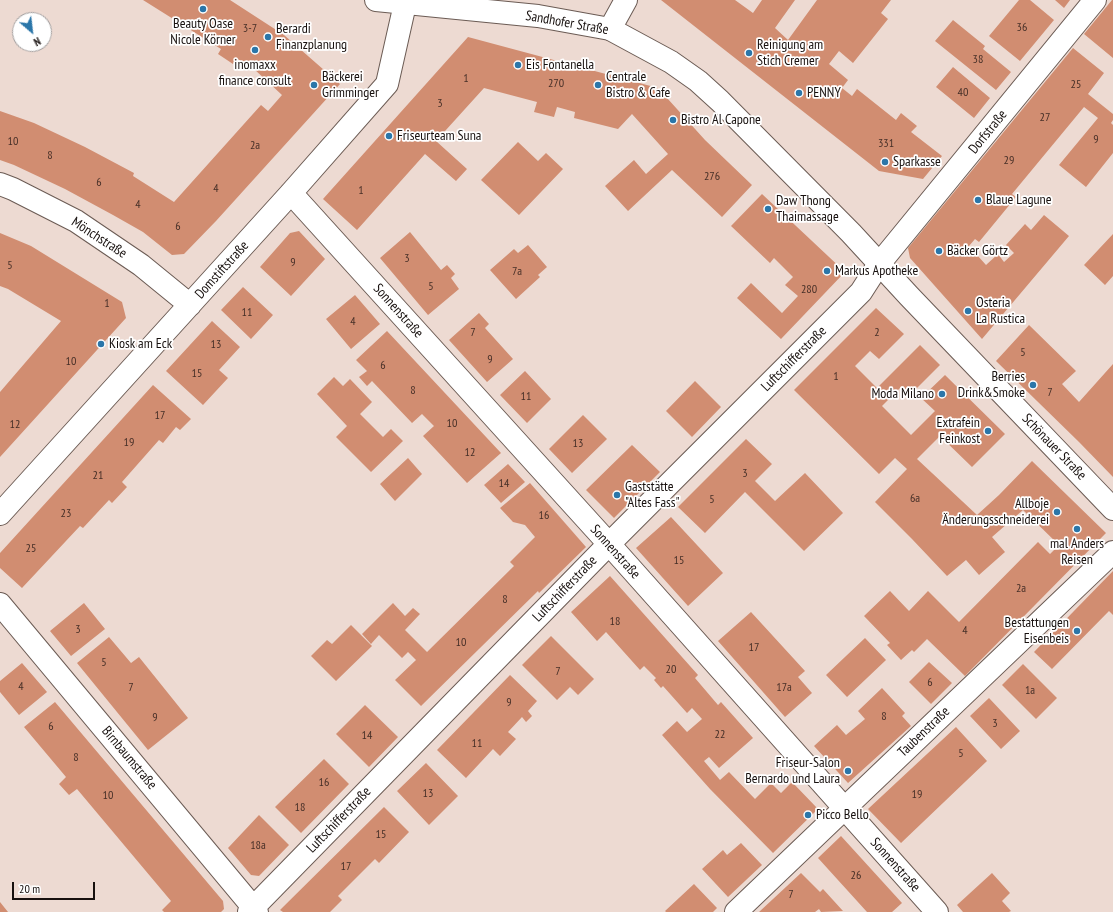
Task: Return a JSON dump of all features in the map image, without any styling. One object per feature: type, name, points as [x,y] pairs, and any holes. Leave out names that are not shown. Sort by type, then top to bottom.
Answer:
[{"type":"street","name":"Sandhofer Straße","points":[[376,0],[404,4],[538,16],[610,29],[671,62],[698,81],[715,96],[851,233],[879,264]]},
{"type":"street","points":[[610,29],[626,0]]},
{"type":"street","name":"Dorfstraße","points":[[879,264],[1095,0]]},
{"type":"street","name":"Domstiftstraße","points":[[0,514],[291,193],[387,84],[404,4]]},
{"type":"street","name":"Mönchstraße","points":[[0,184],[76,221],[141,265],[190,305]]},
{"type":"street","name":"Sonnenstraße","points":[[291,193],[609,544],[937,912]]},
{"type":"street","name":"Schönauer Straße","points":[[879,264],[1113,509]]},
{"type":"street","name":"Luftschifferstraße","points":[[254,910],[609,544],[856,296],[879,264]]},
{"type":"street","name":"Taubenstraße","points":[[736,912],[1113,552]]},
{"type":"street","name":"Birnbaumstraße","points":[[0,604],[254,910]]},
{"type":"building","points":[[143,0],[230,0],[284,35],[340,84],[216,221],[184,254],[172,255],[143,232],[113,215],[65,189],[0,160],[0,111],[34,123],[85,147],[134,173],[133,176],[174,202],[261,105],[268,111],[282,95],[254,69],[236,58],[233,64],[218,54],[221,49]]},
{"type":"building","points":[[661,0],[735,0],[753,13],[762,0],[795,0],[775,28],[788,40],[817,0],[891,0],[881,13],[888,19],[853,63],[839,51],[829,64],[848,80],[842,88],[852,96],[857,89],[896,120],[901,113],[917,126],[911,132],[942,156],[923,179],[879,171]]},
{"type":"building","points":[[1019,0],[1030,0],[1054,20],[1020,61],[989,36]]},
{"type":"building","points":[[1055,0],[1070,0],[1064,8]]},
{"type":"building","points":[[1113,0],[1113,58],[1084,34]]},
{"type":"building","points":[[953,20],[985,46],[983,49],[1011,72],[996,90],[935,41]]},
{"type":"building","points":[[468,37],[658,88],[705,140],[752,185],[722,217],[672,170],[628,211],[605,186],[634,160],[646,174],[668,154],[632,114],[618,129],[574,118],[575,112],[557,107],[554,117],[534,112],[537,102],[484,88],[436,141],[467,169],[456,181],[425,154],[357,230],[323,199]]},
{"type":"building","points":[[1073,48],[1104,73],[1088,94],[1113,114],[1113,120],[1111,123],[1113,125],[1113,153],[1086,187],[1059,165],[1098,118],[1084,107],[1012,194],[1016,197],[979,242],[975,239],[969,246],[986,265],[998,254],[1004,262],[1014,253],[1006,245],[1025,224],[1031,230],[1044,215],[1069,236],[982,339],[910,258],[908,248]]},
{"type":"building","points":[[953,67],[990,98],[974,118],[936,87]]},
{"type":"building","points":[[518,142],[538,161],[546,153],[563,169],[519,215],[481,180]]},
{"type":"building","points":[[762,194],[845,272],[781,339],[737,298],[751,283],[782,313],[798,296],[785,285],[793,277],[774,258],[770,263],[731,226]]},
{"type":"building","points":[[299,231],[325,259],[291,296],[260,267],[290,233]]},
{"type":"building","points":[[410,232],[441,270],[447,265],[455,274],[451,278],[459,289],[428,315],[380,258]]},
{"type":"building","points":[[0,233],[31,246],[122,302],[126,318],[0,457],[0,392],[61,321],[8,289],[0,286]]},
{"type":"building","points":[[1113,234],[1113,276],[1105,285],[1084,265]]},
{"type":"building","points":[[528,245],[547,267],[538,275],[540,277],[516,299],[490,270],[514,249],[518,253]]},
{"type":"building","points":[[243,287],[273,315],[251,339],[221,310]]},
{"type":"building","points":[[355,295],[380,324],[351,349],[326,319]]},
{"type":"building","points":[[876,308],[904,334],[879,359],[870,351],[855,366],[877,388],[920,345],[940,365],[911,394],[902,386],[882,406],[911,435],[935,411],[921,398],[945,375],[1005,434],[972,467],[940,436],[917,459],[977,515],[1032,461],[1106,533],[965,676],[927,639],[914,652],[912,650],[901,660],[887,645],[890,643],[864,616],[890,591],[909,611],[928,591],[959,622],[1038,542],[1050,554],[1059,545],[1023,510],[992,537],[1005,552],[979,575],[966,560],[947,576],[875,502],[907,469],[895,458],[879,474],[794,390]]},
{"type":"building","points":[[479,313],[489,324],[485,328],[513,359],[487,382],[449,340]]},
{"type":"building","points":[[212,321],[240,347],[219,370],[228,378],[203,405],[166,371]]},
{"type":"building","points":[[1029,325],[1076,371],[1062,384],[1079,402],[1113,364],[1113,477],[996,361]]},
{"type":"building","points":[[387,331],[501,453],[467,483],[423,436],[434,426],[422,414],[412,423],[372,381],[367,386],[359,377],[367,371],[356,360]]},
{"type":"building","points":[[525,371],[551,399],[527,423],[500,395]]},
{"type":"building","points":[[334,377],[343,386],[350,379],[372,402],[360,414],[383,437],[391,429],[403,441],[371,472],[336,437],[347,426],[317,394]]},
{"type":"building","points":[[695,381],[721,407],[692,437],[666,411]]},
{"type":"building","points":[[153,385],[191,419],[180,430],[176,427],[163,443],[159,440],[122,482],[127,487],[112,503],[109,500],[83,528],[80,526],[22,588],[0,568],[0,553]]},
{"type":"building","points":[[583,415],[607,439],[572,473],[549,449]]},
{"type":"building","points":[[746,439],[772,464],[755,481],[775,501],[805,473],[843,513],[804,551],[745,492],[705,533],[678,507]]},
{"type":"building","points":[[632,445],[660,472],[614,518],[586,490]]},
{"type":"building","points":[[408,458],[422,474],[395,501],[380,484]]},
{"type":"building","points":[[508,464],[525,482],[501,503],[484,485]]},
{"type":"building","points":[[530,483],[586,547],[539,593],[538,591],[421,706],[395,680],[416,660],[408,652],[402,658],[379,635],[371,644],[362,634],[393,603],[405,616],[413,608],[420,614],[405,630],[427,652],[514,566],[510,562],[535,537],[525,525],[513,522],[500,508]]},
{"type":"building","points":[[671,517],[723,573],[688,606],[636,548]]},
{"type":"building","points":[[1113,571],[1113,615],[1109,611],[1052,669],[1034,652]]},
{"type":"building","points":[[610,576],[698,675],[695,678],[718,705],[721,702],[753,738],[719,768],[709,757],[704,761],[720,780],[729,772],[755,799],[771,783],[781,793],[792,782],[818,809],[773,853],[710,789],[662,735],[677,721],[687,732],[702,719],[692,708],[687,713],[663,686],[661,688],[654,680],[656,678],[644,666],[640,670],[606,632],[597,641],[571,612]]},
{"type":"building","points":[[84,603],[105,629],[71,656],[50,631]]},
{"type":"building","points":[[751,612],[805,671],[798,677],[812,693],[785,717],[718,641]]},
{"type":"building","points":[[351,625],[372,646],[336,681],[311,656],[327,640],[332,644]]},
{"type":"building","points":[[551,636],[594,679],[578,695],[570,687],[557,700],[522,665]]},
{"type":"building","points":[[109,637],[131,663],[139,657],[188,718],[148,750],[77,663]]},
{"type":"building","points":[[865,638],[886,660],[847,697],[826,675]]},
{"type":"building","points":[[929,662],[952,683],[931,704],[909,682]]},
{"type":"building","points":[[22,663],[47,692],[19,715],[0,692],[0,681]]},
{"type":"building","points":[[1023,664],[1057,698],[1036,719],[1002,685]]},
{"type":"building","points":[[510,675],[537,701],[528,711],[532,716],[526,722],[522,717],[508,732],[516,739],[500,756],[493,749],[466,778],[437,750]]},
{"type":"building","points":[[882,688],[905,713],[902,716],[911,726],[848,783],[814,746],[837,725],[846,735],[865,719],[858,711]]},
{"type":"building","points":[[989,698],[1020,731],[1001,749],[970,716]]},
{"type":"building","points":[[55,702],[223,901],[224,909],[221,912],[164,912],[162,910],[171,901],[77,789],[69,795],[59,784],[66,777],[24,727]]},
{"type":"building","points":[[365,705],[398,737],[369,767],[336,734]]},
{"type":"building","points":[[956,727],[987,761],[901,843],[868,809]]},
{"type":"building","points":[[324,759],[349,784],[301,833],[275,807]]},
{"type":"building","points":[[426,763],[458,796],[429,825],[397,791]]},
{"type":"building","points":[[384,807],[409,832],[379,863],[375,859],[338,896],[342,900],[330,912],[283,912],[280,910]]},
{"type":"building","points":[[259,815],[289,845],[259,876],[251,875],[228,848]]},
{"type":"building","points":[[841,836],[902,903],[892,912],[867,912],[818,858]]},
{"type":"building","points":[[741,843],[762,865],[728,897],[702,869],[723,850],[727,855]]},
{"type":"building","points":[[801,873],[820,892],[823,889],[843,911],[821,912],[819,909],[815,912],[759,912]]},
{"type":"building","points":[[992,873],[1010,893],[1002,901],[1011,911],[963,912],[957,905]]},
{"type":"building","points":[[694,884],[717,908],[713,912],[665,911]]},
{"type":"building","points":[[0,902],[8,912],[0,912]]},
{"type":"place","name":"Beauty Oase Nicole Körner","points":[[203,9]]},
{"type":"place","name":"Berardi Finanzplanung","points":[[268,37]]},
{"type":"place","name":"inomaxx finance consult","points":[[255,50]]},
{"type":"place","name":"Reinigung am Stich Cremer","points":[[749,53]]},
{"type":"place","name":"Eis Fontanella","points":[[518,65]]},
{"type":"place","name":"Bäckerei Grimminger","points":[[314,85]]},
{"type":"place","name":"Centrale Bistro & Cafe","points":[[598,85]]},
{"type":"place","name":"PENNY","points":[[799,93]]},
{"type":"place","name":"Bistro Al Capone","points":[[673,120]]},
{"type":"place","name":"Friseurteam Suna","points":[[389,136]]},
{"type":"place","name":"Sparkasse","points":[[885,162]]},
{"type":"place","name":"Blaue Lagune","points":[[978,200]]},
{"type":"place","name":"Daw Thong Thaimassage","points":[[768,209]]},
{"type":"place","name":"Bäcker Görtz","points":[[939,251]]},
{"type":"place","name":"Markus Apotheke","points":[[827,271]]},
{"type":"place","name":"Osteria La Rustica","points":[[968,311]]},
{"type":"place","name":"Kiosk am Eck","points":[[101,344]]},
{"type":"place","name":"Berries Drink&Smoke","points":[[1033,385]]},
{"type":"place","name":"Moda Milano","points":[[942,394]]},
{"type":"place","name":"Extrafein Feinkost","points":[[988,431]]},
{"type":"place","name":"Gaststätte \"Altes Fass\"","points":[[617,495]]},
{"type":"place","name":"Allboje Änderungsschneiderei","points":[[1057,512]]},
{"type":"place","name":"mal Anders Reisen","points":[[1077,529]]},
{"type":"place","name":"Bestattungen Eisenbeis","points":[[1077,631]]},
{"type":"place","name":"Friseur-Salon Bernardo und Laura","points":[[848,771]]},
{"type":"place","name":"Picco Bello","points":[[808,815]]}]
